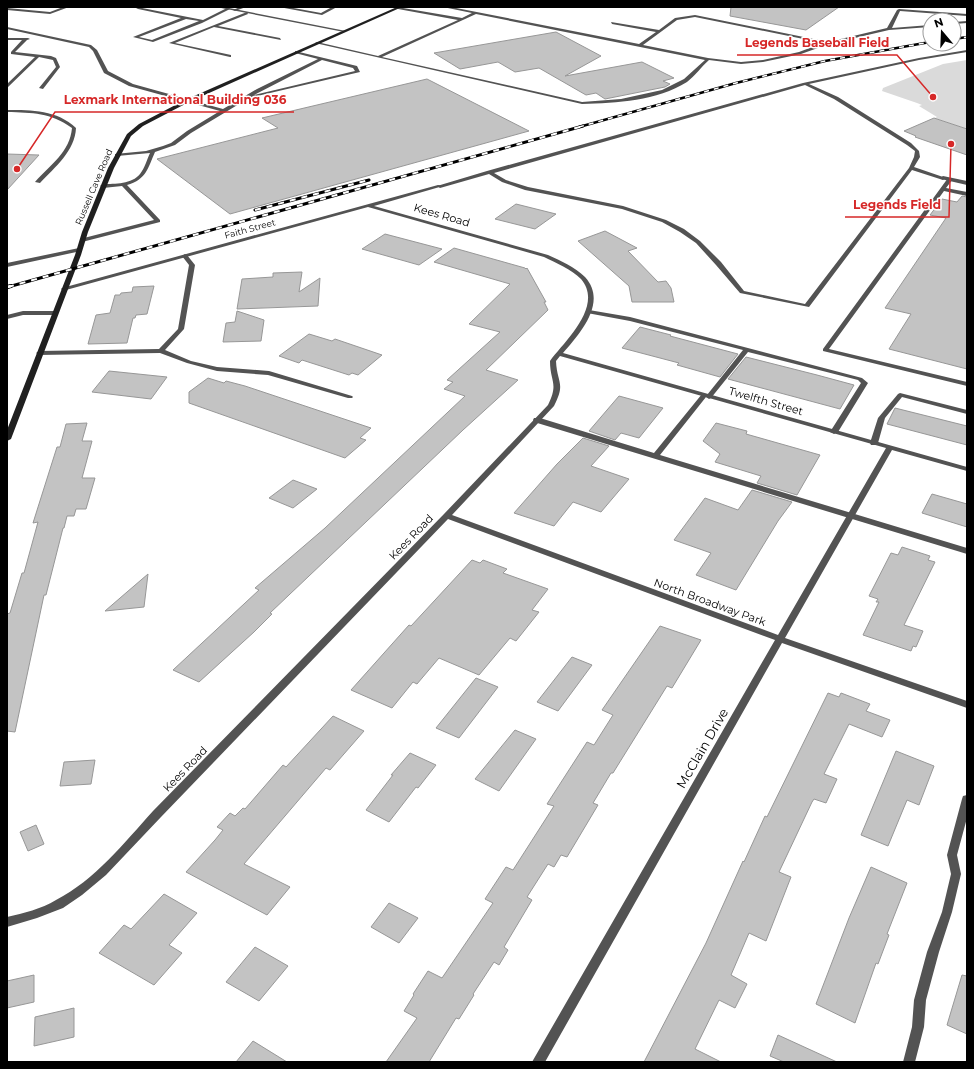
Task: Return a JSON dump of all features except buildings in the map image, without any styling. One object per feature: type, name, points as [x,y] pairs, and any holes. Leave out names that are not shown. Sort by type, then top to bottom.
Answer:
[{"type":"street","points":[[7,9],[50,13],[67,7]]},
{"type":"street","points":[[140,7],[138,8],[203,21]]},
{"type":"street","points":[[218,7],[344,31]]},
{"type":"street","points":[[235,10],[244,7]]},
{"type":"street","points":[[281,7],[322,14],[335,7]]},
{"type":"street","points":[[445,7],[708,58],[741,63],[763,61],[800,53],[828,43],[889,29],[922,27]]},
{"type":"street","points":[[399,8],[462,19]]},
{"type":"street","name":"Russell Cave Road","points":[[7,440],[103,186],[117,155],[129,135],[141,125],[187,100],[399,8]]},
{"type":"street","points":[[187,17],[136,37],[152,41],[203,21],[228,9]]},
{"type":"street","points":[[889,29],[899,10],[967,15]]},
{"type":"street","points":[[230,56],[171,43],[248,13]]},
{"type":"street","points":[[380,56],[476,13]]},
{"type":"street","points":[[640,45],[676,19],[695,16],[828,43]]},
{"type":"street","points":[[612,23],[659,31]]},
{"type":"street","points":[[214,26],[280,40]]},
{"type":"street","points":[[7,28],[90,46],[94,50],[106,72],[131,85],[224,111]]},
{"type":"street","points":[[7,39],[65,41]]},
{"type":"street","points":[[7,57],[26,39]]},
{"type":"street","points":[[317,43],[380,56],[493,84],[582,103],[615,102],[665,90],[686,80],[708,58]]},
{"type":"street","name":"Faith Street","points":[[64,289],[369,206],[805,84],[919,58],[967,51]]},
{"type":"street","points":[[12,52],[51,57],[55,59],[58,67],[41,88]]},
{"type":"street","points":[[248,97],[358,72],[354,67],[296,52]]},
{"type":"street","points":[[7,87],[38,56]]},
{"type":"street","points":[[117,155],[153,152],[165,148],[182,139],[189,132],[259,90],[322,59]]},
{"type":"street","points":[[489,172],[504,182],[524,188],[646,214],[666,222],[693,237],[702,245],[726,272],[735,286],[742,292],[807,306],[912,168],[917,157],[917,151],[909,144],[836,98],[805,84]]},
{"type":"street","points":[[7,111],[53,114],[62,118],[74,128],[75,134],[71,145],[38,182]]},
{"type":"street","points":[[103,186],[123,184],[133,181],[141,175],[153,152]]},
{"type":"street","points":[[912,168],[943,178],[967,183]]},
{"type":"street","points":[[950,179],[825,350],[967,384]]},
{"type":"street","points":[[82,240],[158,221],[123,184]]},
{"type":"street","points":[[943,189],[967,194]]},
{"type":"street","name":"Kees Road","points":[[7,922],[64,902],[94,879],[120,855],[157,814],[447,516],[551,406],[559,389],[552,367],[553,362],[589,312],[592,304],[591,294],[587,284],[570,268],[558,261],[519,248],[369,206]]},
{"type":"street","points":[[7,265],[79,250]]},
{"type":"street","points":[[161,351],[181,329],[192,265],[185,256]]},
{"type":"street","points":[[589,312],[630,319],[860,379],[865,383],[834,432]]},
{"type":"street","points":[[7,317],[23,313],[55,313]]},
{"type":"street","points":[[656,456],[747,349]]},
{"type":"street","points":[[39,353],[161,351],[189,362],[217,369],[269,373],[350,397]]},
{"type":"street","name":"Twelfth Street","points":[[559,354],[967,469]]},
{"type":"street","points":[[874,443],[882,418],[900,395],[967,412]]},
{"type":"street","points":[[538,420],[967,551]]},
{"type":"street","name":"McClain Drive","points":[[538,1062],[890,447]]},
{"type":"street","name":"North Broadway Park","points":[[447,516],[780,639],[967,705]]},
{"type":"street","points":[[909,1062],[918,1027],[920,1000],[933,952],[947,912],[956,874],[952,855],[967,799]]},
{"type":"shaded area","points":[[967,60],[967,129],[935,118],[937,117],[919,106],[922,105],[882,91],[883,88],[943,64]]},
{"type":"railway","points":[[962,38],[967,37]]},
{"type":"railway","points":[[579,127],[736,83],[825,61],[922,43]]},
{"type":"railway","points":[[8,287],[583,126]]},
{"type":"railway","points":[[255,210],[369,180]]},
{"type":"railway","points":[[7,287],[11,286]]},
{"type":"place","name":"Legends Baseball Field","points":[[933,97]]},
{"type":"place","name":"Legends Field","points":[[951,144]]},
{"type":"place","name":"Lexmark International Building 036","points":[[17,169]]}]
